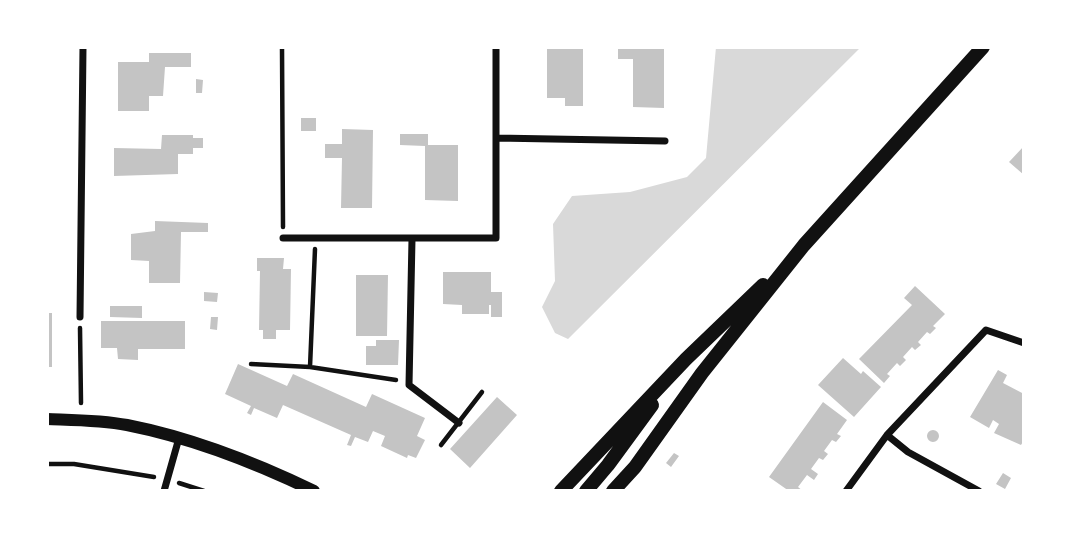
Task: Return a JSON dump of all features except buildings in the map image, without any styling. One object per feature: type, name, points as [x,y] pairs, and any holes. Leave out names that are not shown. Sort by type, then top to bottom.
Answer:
[{"type":"main road","points":[[613,491],[635,467],[702,373],[804,245],[983,47]]},
{"type":"main road","points":[[561,491],[686,359],[804,245]]},
{"type":"main road","points":[[586,491],[686,359]]},
{"type":"street","points":[[80,317],[83,47]]},
{"type":"street","points":[[283,238],[496,238],[496,47]]},
{"type":"street","points":[[496,138],[665,141]]},
{"type":"street","points":[[412,239],[409,385],[459,423]]},
{"type":"street","points":[[846,491],[887,435],[986,330],[1024,343]]},
{"type":"street","points":[[47,419],[125,425],[179,438],[224,451],[308,489]]},
{"type":"street","points":[[887,435],[908,452],[979,491]]},
{"type":"street","points":[[164,491],[179,438]]},
{"type":"lane","points":[[441,445],[482,392]]},
{"type":"path","points":[[282,47],[283,238]]},
{"type":"path","points":[[310,367],[315,239]]},
{"type":"path","points":[[80,317],[80,420]]},
{"type":"path","points":[[251,364],[310,367],[393,378],[409,385]]},
{"type":"path","points":[[47,464],[74,464],[169,480],[204,491]]},
{"type":"shaded area","points":[[716,47],[861,47],[568,339],[555,333],[542,307],[555,281],[553,224],[572,196],[630,192],[687,177],[706,158]]}]
